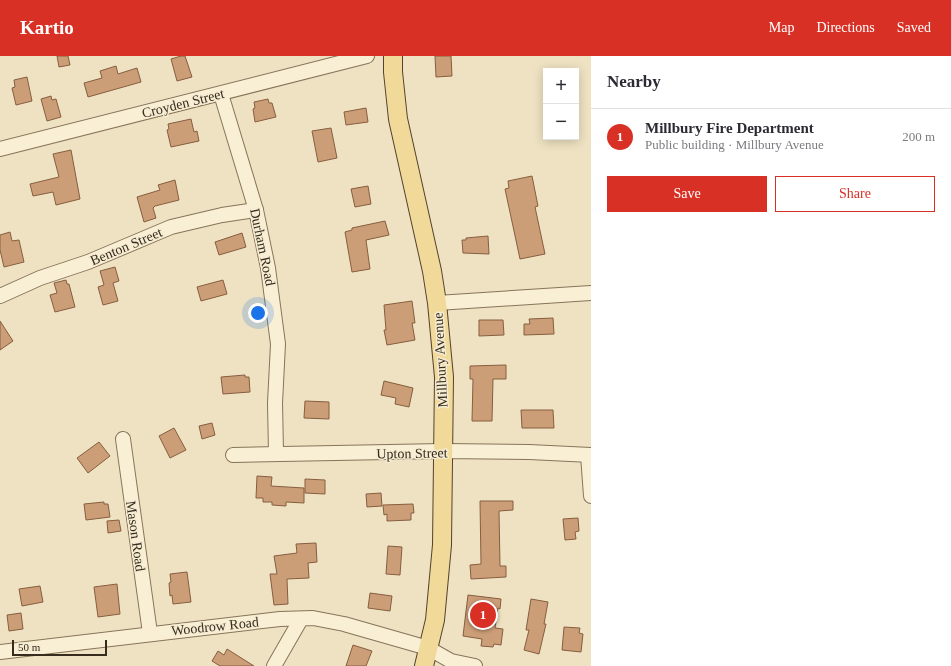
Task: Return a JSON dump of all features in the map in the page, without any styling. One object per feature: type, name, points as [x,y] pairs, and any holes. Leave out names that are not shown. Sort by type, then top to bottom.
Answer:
[{"type":"main road","name":"Millbury Avenue","points":[[393,56],[393,72],[398,119],[432,271],[437,303],[444,377],[442,545],[435,620],[424,666]]},
{"type":"street","name":"Croyden Street","points":[[0,150],[367,56]]},
{"type":"street","name":"Durham Road","points":[[221,94],[256,210],[268,268],[278,344],[275,403],[276,453]]},
{"type":"street","name":"Benton Street","points":[[0,296],[40,278],[88,262],[172,227],[222,215],[256,210]]},
{"type":"street","points":[[437,303],[591,293]]},
{"type":"street","name":"Mason Road","points":[[123,439],[150,633]]},
{"type":"street","name":"Upton Street","points":[[233,455],[276,453],[357,454],[443,451],[529,452],[590,455]]},
{"type":"street","points":[[590,455],[591,496]]},
{"type":"street","points":[[274,666],[301,618]]},
{"type":"street","name":"Woodrow Road","points":[[0,652],[150,633],[280,619],[313,618],[344,624],[428,648],[451,661],[475,666]]},
{"type":"building","points":[[57,56],[68,56],[70,65],[59,67]]},
{"type":"building","points":[[185,56],[192,77],[177,81],[171,59]]},
{"type":"building","points":[[435,56],[451,56],[452,76],[436,77]]},
{"type":"building","points":[[116,66],[118,74],[137,68],[141,82],[88,97],[84,83],[102,78],[100,71]]},
{"type":"building","points":[[27,77],[32,101],[16,105],[12,88],[15,87],[14,80]]},
{"type":"building","points":[[51,96],[52,100],[56,99],[61,117],[47,121],[41,99]]},
{"type":"building","points":[[268,99],[269,103],[272,103],[276,117],[255,122],[253,109],[255,108],[254,102]]},
{"type":"building","points":[[366,108],[368,122],[346,125],[344,112]]},
{"type":"building","points":[[191,119],[194,132],[197,131],[199,141],[171,147],[167,130],[169,129],[168,124]]},
{"type":"building","points":[[331,128],[337,158],[318,162],[312,131]]},
{"type":"building","points":[[71,150],[80,199],[56,205],[53,192],[33,196],[30,184],[59,177],[53,154]]},
{"type":"building","points":[[532,176],[538,206],[535,207],[545,254],[520,259],[505,189],[509,188],[508,181]]},
{"type":"building","points":[[175,180],[179,200],[155,206],[153,208],[156,218],[144,222],[137,197],[160,190],[158,185]]},
{"type":"building","points":[[368,186],[371,204],[355,207],[351,189]]},
{"type":"building","points":[[385,221],[389,235],[366,240],[370,269],[352,272],[345,232],[352,230],[352,228]]},
{"type":"building","points":[[10,232],[12,241],[19,240],[24,262],[4,267],[0,250],[0,235]]},
{"type":"building","points":[[242,233],[246,247],[219,255],[215,242]]},
{"type":"building","points":[[488,236],[489,254],[463,253],[462,240],[466,240],[466,238]]},
{"type":"building","points":[[115,267],[119,281],[113,283],[118,301],[103,305],[98,287],[104,285],[100,271]]},
{"type":"building","points":[[66,280],[67,284],[69,284],[75,307],[55,312],[50,295],[57,293],[54,283]]},
{"type":"building","points":[[223,280],[227,294],[201,301],[197,287]]},
{"type":"building","points":[[412,301],[415,323],[412,323],[415,340],[387,345],[384,330],[386,330],[384,305]]},
{"type":"building","points":[[553,318],[554,334],[524,335],[524,324],[530,324],[529,319]]},
{"type":"building","points":[[479,320],[503,320],[504,335],[479,336]]},
{"type":"building","points":[[0,321],[13,341],[0,350]]},
{"type":"building","points":[[506,365],[506,379],[493,379],[492,421],[472,421],[473,379],[470,379],[470,366]]},
{"type":"building","points":[[245,375],[245,377],[249,377],[250,392],[223,394],[221,377]]},
{"type":"building","points":[[384,381],[413,388],[409,407],[395,404],[396,398],[381,395]]},
{"type":"building","points":[[305,401],[329,402],[329,419],[304,418]]},
{"type":"building","points":[[521,410],[553,410],[554,428],[522,428]]},
{"type":"building","points":[[212,423],[215,435],[202,439],[199,426]]},
{"type":"building","points":[[174,428],[186,450],[170,458],[159,436]]},
{"type":"building","points":[[99,442],[110,456],[88,473],[77,458]]},
{"type":"building","points":[[257,476],[272,477],[271,486],[304,488],[304,503],[286,502],[286,506],[272,505],[272,502],[263,502],[263,498],[256,498]]},
{"type":"building","points":[[305,479],[325,480],[325,494],[305,493]]},
{"type":"building","points":[[381,493],[382,506],[367,507],[366,494]]},
{"type":"building","points":[[480,501],[513,501],[513,510],[499,511],[500,566],[506,566],[506,577],[471,579],[470,565],[481,564]]},
{"type":"building","points":[[104,502],[104,504],[108,504],[110,517],[86,520],[84,504]]},
{"type":"building","points":[[413,504],[414,513],[411,513],[411,520],[387,521],[387,514],[384,515],[383,505]]},
{"type":"building","points":[[578,518],[579,531],[575,532],[576,539],[565,540],[563,519]]},
{"type":"building","points":[[119,520],[121,531],[108,533],[107,521]]},
{"type":"building","points":[[316,543],[317,562],[308,563],[309,578],[287,579],[288,604],[274,605],[270,574],[277,574],[274,556],[297,553],[296,544]]},
{"type":"building","points":[[388,546],[402,547],[400,575],[386,574]]},
{"type":"building","points":[[187,572],[191,602],[173,604],[172,595],[170,596],[170,574]]},
{"type":"building","points":[[117,584],[120,614],[98,617],[94,587]]},
{"type":"building","points":[[40,586],[43,602],[22,606],[19,589]]},
{"type":"building","points":[[370,593],[392,596],[390,611],[368,608]]},
{"type":"building","points":[[468,595],[501,599],[495,628],[503,629],[501,645],[494,644],[493,647],[481,646],[482,639],[463,636]]},
{"type":"building","points":[[531,599],[548,602],[544,624],[546,624],[539,654],[524,650],[529,630],[526,630]]},
{"type":"building","points":[[21,613],[23,629],[9,631],[7,615]]},
{"type":"building","points":[[564,627],[580,628],[579,633],[583,634],[581,652],[562,650]]},
{"type":"building","points":[[353,645],[372,651],[366,666],[346,666]]},
{"type":"building","points":[[227,649],[254,666],[220,666],[212,661],[218,651],[224,655]]},
{"type":"place","name":"Millbury Fire Department","points":[[483,615]]}]
